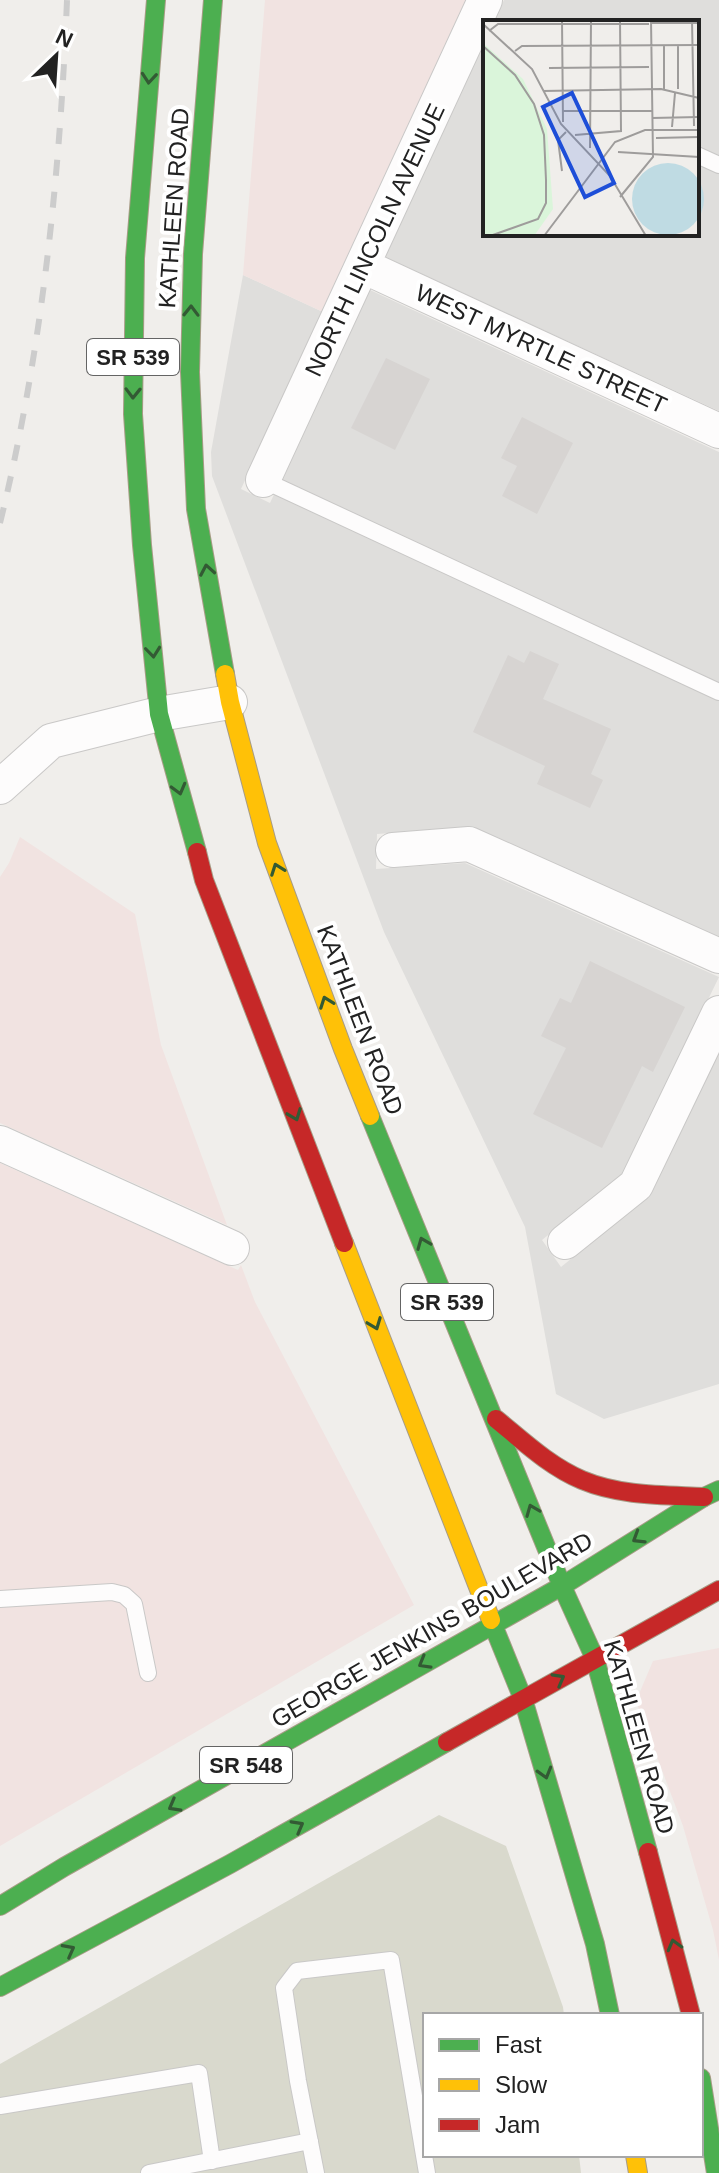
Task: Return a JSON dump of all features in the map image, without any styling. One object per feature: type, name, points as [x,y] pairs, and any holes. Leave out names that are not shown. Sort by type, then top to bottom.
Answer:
[{"type":"main road","name":"KATHLEEN ROAD","points":[[156,0],[135,258],[133,414],[159,714],[204,880],[523,1699],[595,1944],[610,2013]]},
{"type":"main road","name":"KATHLEEN ROAD","points":[[213,0],[193,254],[190,372],[196,509],[230,702],[267,843],[343,1049],[562,1586],[595,1659],[691,2013]]},
{"type":"main road","points":[[495,1418],[543,1457],[594,1484],[638,1493],[712,1493]]},
{"type":"main road","name":"GEORGE JENKINS BOULEVARD","points":[[0,1906],[562,1586],[712,1493]]},
{"type":"main road","points":[[0,1987],[230,1864],[719,1590]]},
{"type":"main road","points":[[703,2091],[716,2173]]},
{"type":"street","name":"NORTH LINCOLN AVENUE","points":[[263,480],[469,48],[485,0]]},
{"type":"street","name":"WEST MYRTLE STREET","points":[[363,266],[719,431]]},
{"type":"street","points":[[0,787],[51,741],[159,714],[230,702]]},
{"type":"street","points":[[393,850],[469,844],[719,956]]},
{"type":"street","points":[[565,1242],[636,1185],[719,1013]]},
{"type":"street","points":[[0,1143],[232,1248]]},
{"type":"lane","points":[[699,156],[719,165]]},
{"type":"lane","points":[[263,480],[719,692]]},
{"type":"lane","points":[[0,1599],[112,1592],[124,1595],[134,1604],[148,1673]]},
{"type":"lane","points":[[316,2173],[284,1988],[297,1971],[391,1960],[423,2149]]},
{"type":"lane","points":[[0,2106],[199,2073],[212,2161]]},
{"type":"lane","points":[[149,2173],[310,2141]]},
{"type":"shaded area","points":[[265,0],[468,0],[323,312],[243,275]]},
{"type":"shaded area","points":[[504,0],[719,0],[719,411],[385,257],[483,44],[483,236],[699,236],[699,20],[494,20]]},
{"type":"shaded area","points":[[243,275],[323,312],[241,489],[270,503],[370,290],[719,452],[719,937],[470,827],[377,834],[376,869],[465,863],[719,977],[623,1174],[542,1240],[561,1267],[645,1199],[719,1051],[719,1384],[604,1419],[556,1394],[525,1227],[384,932],[212,476],[211,452]]},
{"type":"shaded area","points":[[20,837],[135,914],[161,1045],[227,1225],[0,1123],[0,877]]},
{"type":"shaded area","points":[[0,1163],[238,1270],[241,1265],[255,1302],[414,1605],[0,1846]]},
{"type":"shaded area","points":[[719,1648],[719,1960],[683,1826],[636,1701],[653,1661]]},
{"type":"shaded area","points":[[439,1815],[506,1846],[564,2013],[423,2013],[423,2157],[579,2157],[581,2173],[0,2173],[0,2064]]},
{"type":"building","points":[[386,358],[430,379],[395,450],[351,428]]},
{"type":"building","points":[[522,417],[573,443],[537,514],[502,496],[517,466],[501,458]]},
{"type":"building","points":[[530,651],[559,664],[543,699],[611,729],[591,774],[603,780],[590,808],[537,784],[545,766],[473,732],[508,655],[524,663]]},
{"type":"building","points":[[590,961],[685,1007],[653,1072],[642,1066],[602,1148],[533,1114],[566,1048],[541,1036],[560,998],[571,1003]]},
{"type":"railway","points":[[0,523],[27,394],[47,263],[67,0]]},
{"type":"traffic: fast","points":[[156,0],[135,258],[133,414],[159,714],[197,852]]},
{"type":"traffic: fast","points":[[213,0],[193,254],[190,372],[196,509],[225,674]]},
{"type":"traffic: fast","points":[[370,1116],[562,1586],[595,1659],[648,1852]]},
{"type":"traffic: fast","points":[[0,1906],[562,1586],[719,1490]]},
{"type":"traffic: fast","points":[[491,1620],[523,1699],[595,1944],[610,2013]]},
{"type":"traffic: fast","points":[[0,1987],[230,1864],[447,1742]]},
{"type":"traffic: fast","points":[[703,2091],[716,2173]]},
{"type":"traffic: slow","points":[[225,674],[267,843],[370,1116]]},
{"type":"traffic: slow","points":[[344,1243],[491,1620]]},
{"type":"traffic: slow","points":[[635,2157],[638,2173]]},
{"type":"traffic: jam","points":[[197,852],[204,880],[344,1243]]},
{"type":"traffic: jam","points":[[496,1419],[547,1460],[582,1480],[626,1492],[704,1497]]},
{"type":"traffic: jam","points":[[447,1742],[719,1590]]},
{"type":"traffic: jam","points":[[648,1852],[690,2013]]}]
